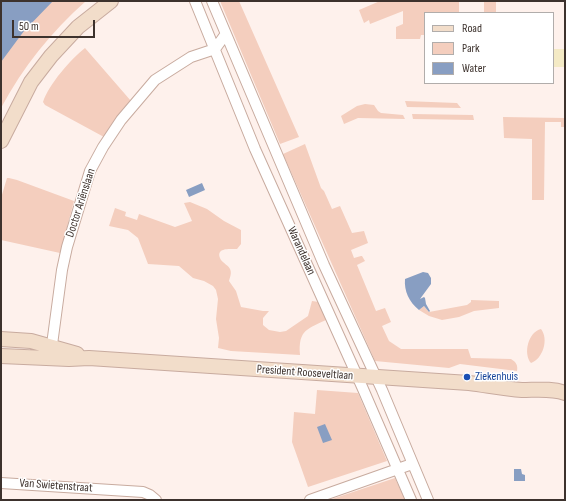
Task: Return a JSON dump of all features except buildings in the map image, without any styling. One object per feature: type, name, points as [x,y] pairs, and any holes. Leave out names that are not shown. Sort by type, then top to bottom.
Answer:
[{"type":"street","points":[[1,142],[31,82],[51,56],[78,26],[112,1]]},
{"type":"street","name":"Warandelaan","points":[[195,1],[256,149],[358,376],[411,500]]},
{"type":"street","name":"Warandelaan","points":[[212,1],[324,264],[376,378],[428,500]]},
{"type":"street","points":[[215,49],[226,35]]},
{"type":"street","name":"Doctor Ariënslaan","points":[[51,352],[62,270],[67,247],[90,172],[103,147],[121,120],[155,80],[191,57],[215,49]]},
{"type":"street","name":"President Rooseveltlaan","points":[[1,339],[31,341],[51,352]]},
{"type":"street","name":"President Rooseveltlaan","points":[[1,356],[51,352],[89,358],[469,383],[522,390],[535,389],[560,391],[565,394]]},
{"type":"street","name":"President Rooseveltlaan","points":[[522,390],[534,397],[565,401]]},
{"type":"street","points":[[310,500],[412,464]]},
{"type":"street","name":"Van Swietenstraat","points":[[1,483],[143,492],[156,500]]},
{"type":"green space","points":[[1,1],[86,1],[61,25],[28,64],[1,108]]},
{"type":"green space","points":[[220,1],[239,1],[299,137],[280,144]]},
{"type":"green space","points":[[380,1],[459,1],[459,12],[424,12],[424,35],[421,35],[420,39],[396,39],[396,27],[403,24],[403,11],[370,24],[369,20],[364,23],[359,10]]},
{"type":"green space","points":[[484,1],[496,1],[496,12],[484,12]]},
{"type":"green space","points":[[85,48],[131,101],[121,111],[104,137],[45,105],[43,102],[50,88],[61,72]]},
{"type":"green space","points":[[405,101],[457,103],[461,108],[407,107]]},
{"type":"green space","points":[[365,104],[374,105],[381,113],[403,115],[405,119],[358,118],[344,124],[341,116],[357,106]]},
{"type":"green space","points":[[412,114],[473,115],[474,120],[413,119]]},
{"type":"green space","points":[[503,117],[565,118],[565,127],[561,127],[561,122],[545,122],[544,200],[532,200],[532,139],[504,138]]},
{"type":"green space","points":[[305,144],[321,188],[324,191],[332,209],[340,206],[352,233],[364,231],[368,243],[351,250],[354,258],[362,256],[365,261],[357,265],[376,311],[385,308],[391,322],[382,326],[389,341],[401,349],[468,349],[471,358],[511,359],[516,364],[517,371],[460,364],[449,368],[375,361],[283,154]]},
{"type":"green space","points":[[7,178],[17,180],[74,201],[60,253],[1,240],[1,198]]},
{"type":"green space","points":[[190,202],[207,209],[224,221],[241,230],[241,244],[237,249],[227,249],[221,251],[219,256],[230,269],[231,274],[229,281],[236,291],[241,307],[269,311],[263,318],[263,325],[269,330],[280,332],[286,331],[308,316],[312,301],[319,302],[328,319],[306,331],[301,340],[300,355],[231,351],[218,348],[219,338],[216,319],[218,299],[216,290],[213,286],[204,281],[193,278],[179,266],[148,264],[138,238],[128,230],[109,226],[115,208],[126,212],[125,216],[137,220],[139,214],[175,227],[192,221],[184,203]]},
{"type":"green space","points":[[471,300],[499,301],[499,308],[474,311],[459,317],[442,320],[429,316],[419,310],[424,306],[429,312],[467,305],[471,302]]},
{"type":"green space","points":[[541,329],[545,343],[544,348],[539,357],[531,363],[527,354],[528,344],[533,334]]},
{"type":"green space","points":[[317,390],[358,393],[387,461],[308,487],[292,442],[294,412],[315,414]]},
{"type":"green space","points":[[395,478],[405,500],[329,500]]},
{"type":"sand","points":[[554,49],[565,49],[565,67],[554,67]]},
{"type":"water","points":[[1,1],[53,1],[24,31],[1,62]]},
{"type":"water","points":[[202,183],[205,190],[189,197],[186,190]]},
{"type":"water","points":[[423,272],[428,273],[431,278],[431,284],[420,299],[425,298],[426,304],[430,311],[429,312],[424,306],[419,310],[415,307],[405,288],[405,279]]},
{"type":"water","points":[[325,424],[332,440],[323,443],[317,427]]},
{"type":"water","points":[[514,469],[521,469],[522,474],[525,475],[525,481],[514,481]]},
{"type":"place","name":"Ziekenhuis","points":[[467,377]]}]
